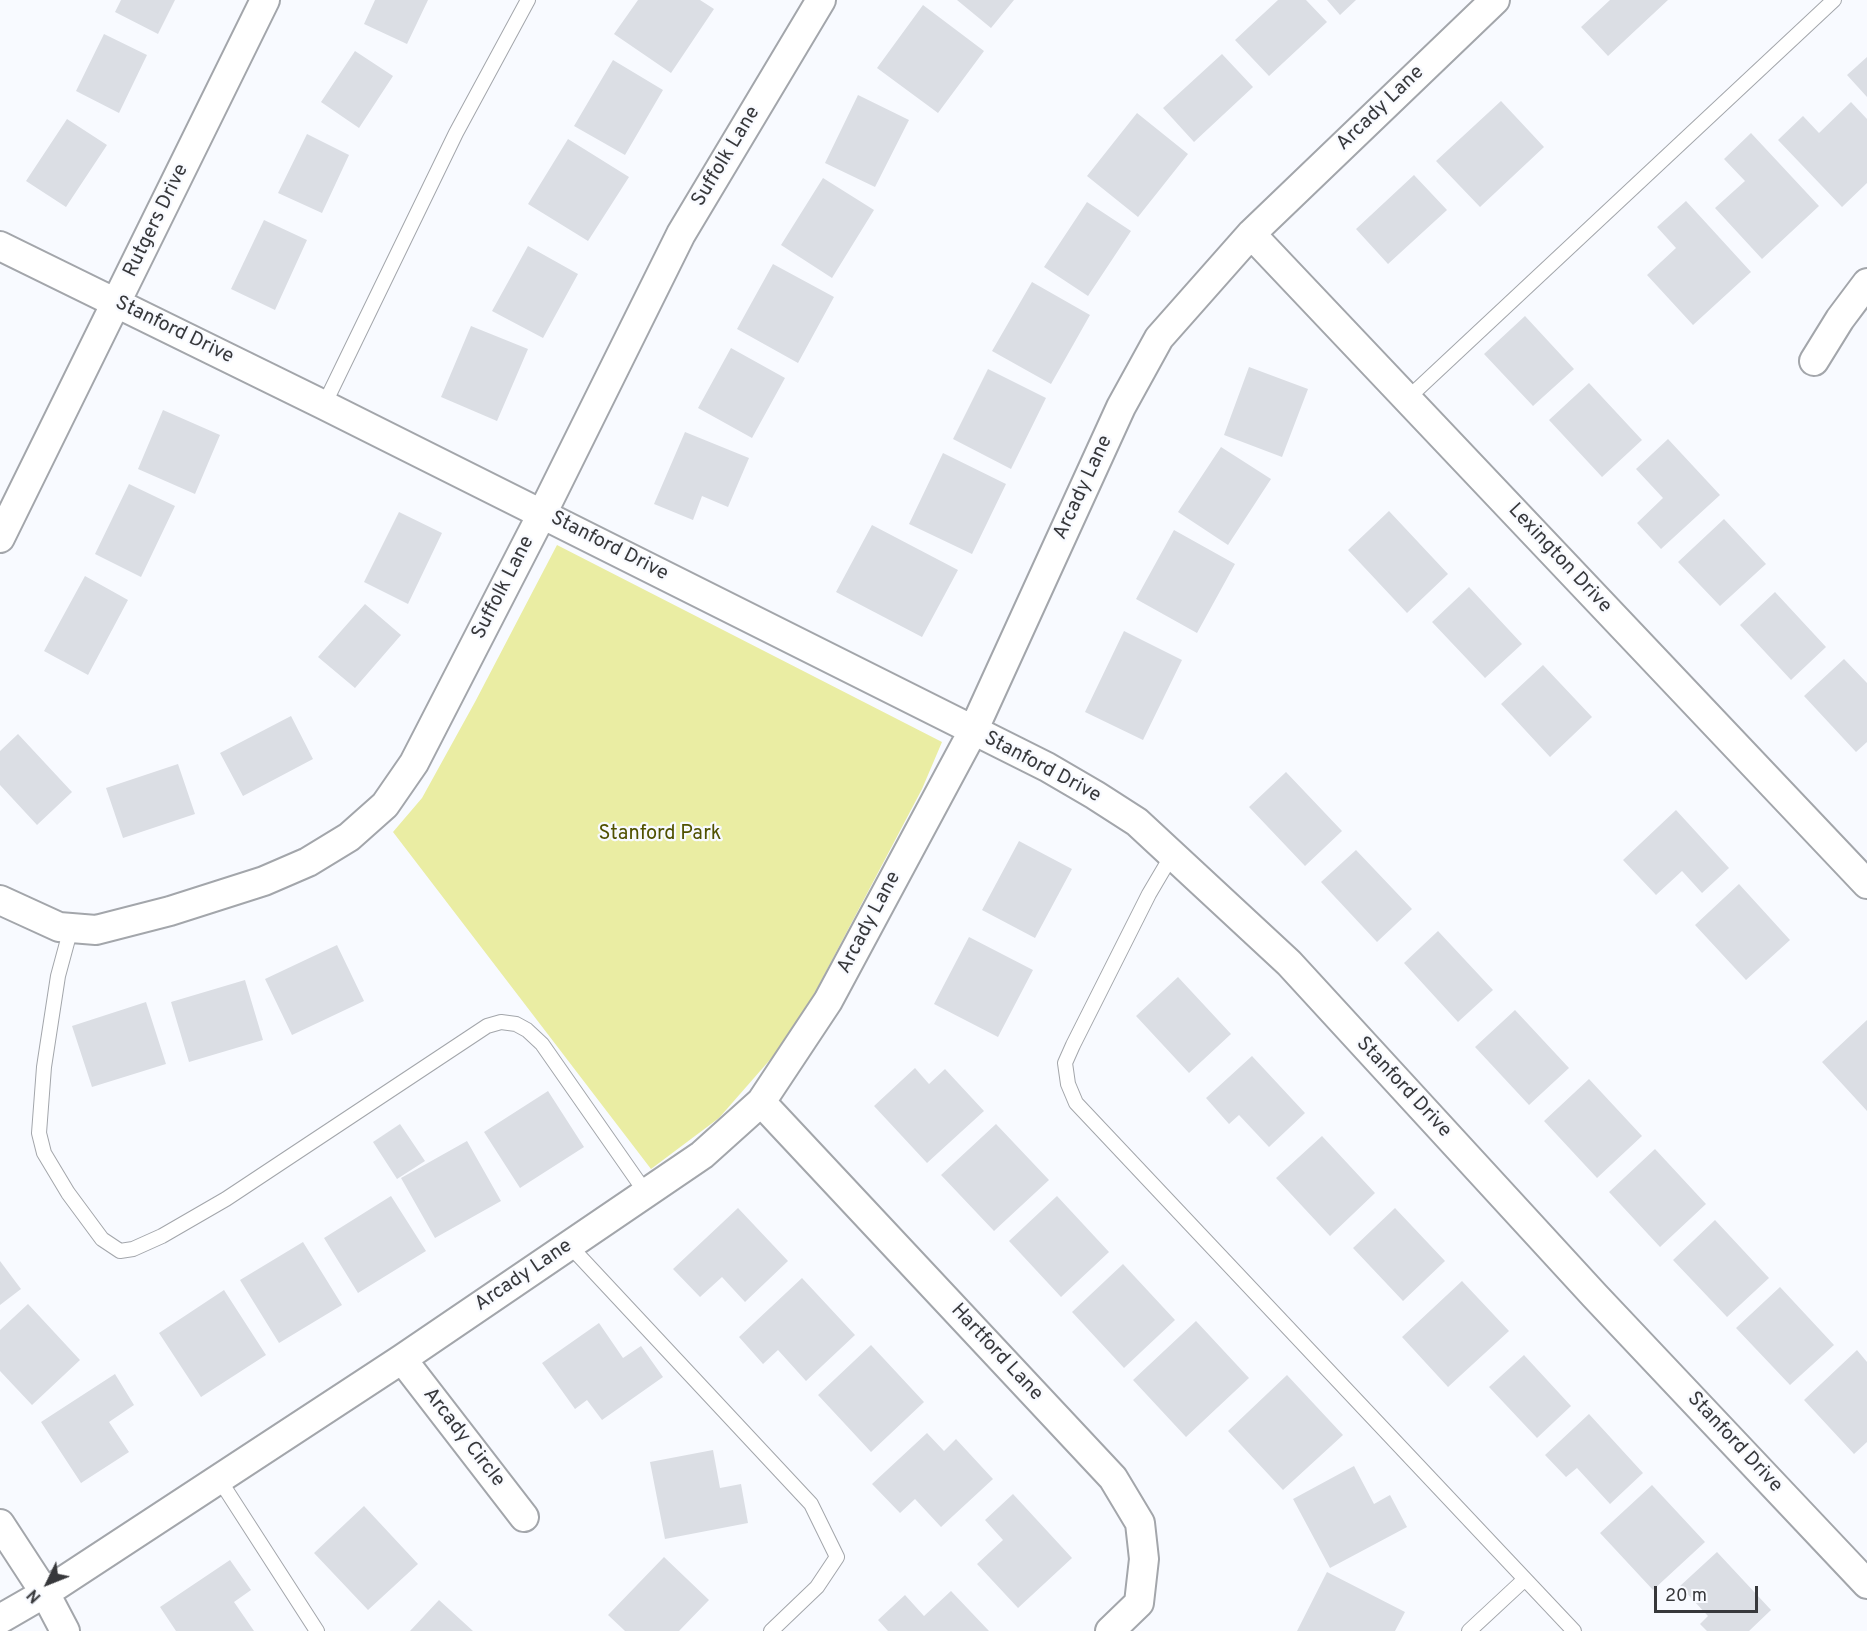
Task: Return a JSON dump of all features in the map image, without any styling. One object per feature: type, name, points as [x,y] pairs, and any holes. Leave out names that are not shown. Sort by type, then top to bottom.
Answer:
[{"type":"street","name":"Rutgers Drive","points":[[0,538],[265,0]]},
{"type":"street","name":"Suffolk Lane","points":[[0,900],[58,927],[96,930],[170,911],[264,881],[308,862],[349,837],[385,805],[414,763],[542,514],[681,234],[821,0]]},
{"type":"street","name":"Arcady Lane","points":[[0,1619],[45,1593],[402,1359],[702,1155],[761,1102],[828,1001],[973,731],[1121,407],[1159,338],[1251,234],[1495,0]]},
{"type":"street","name":"Lexington Drive","points":[[1251,234],[1867,884]]},
{"type":"street","name":"Stanford Drive","points":[[0,246],[324,405],[1047,767],[1137,822],[1289,963],[1603,1304],[1867,1584]]},
{"type":"street","points":[[1814,360],[1840,319],[1867,283]]},
{"type":"street","name":"Hartford Lane","points":[[761,1102],[1113,1478],[1140,1523],[1144,1559],[1139,1603],[1110,1631]]},
{"type":"street","name":"Arcady Circle","points":[[402,1359],[524,1516]]},
{"type":"street","points":[[0,1524],[45,1593],[65,1631]]},
{"type":"lane","points":[[324,405],[456,133],[528,0]]},
{"type":"lane","points":[[1407,399],[1834,0]]},
{"type":"lane","points":[[1172,855],[1149,894],[1065,1064],[1068,1084],[1076,1103],[1574,1631]]},
{"type":"lane","points":[[71,928],[58,976],[47,1044],[39,1133],[44,1152],[68,1193],[102,1239],[120,1251],[133,1249],[162,1236],[226,1199],[487,1026],[501,1022],[516,1024],[527,1030],[542,1044],[645,1193]]},
{"type":"lane","points":[[569,1245],[811,1504],[837,1557],[818,1587],[771,1631]]},
{"type":"lane","points":[[219,1479],[317,1631]]},
{"type":"lane","points":[[1469,1631],[1525,1579]]},
{"type":"green space","name":"Stanford Park","points":[[557,545],[942,742],[922,789],[812,998],[775,1054],[719,1118],[651,1169],[393,832],[422,798]]},
{"type":"building","points":[[121,0],[175,0],[158,34],[115,12]]},
{"type":"building","points":[[375,0],[428,0],[407,44],[364,24]]},
{"type":"building","points":[[638,0],[700,0],[714,9],[671,73],[614,34]]},
{"type":"building","points":[[957,0],[1014,0],[991,28]]},
{"type":"building","points":[[1278,0],[1306,0],[1327,22],[1269,76],[1235,40]]},
{"type":"building","points":[[1327,0],[1356,0],[1340,15]]},
{"type":"building","points":[[1610,0],[1668,0],[1608,56],[1581,27]]},
{"type":"building","points":[[923,5],[984,51],[938,113],[877,68]]},
{"type":"building","points":[[104,34],[147,55],[119,113],[76,91]]},
{"type":"building","points":[[355,51],[393,76],[359,128],[321,102]]},
{"type":"building","points":[[1222,54],[1253,87],[1194,142],[1163,108]]},
{"type":"building","points":[[1867,57],[1867,97],[1847,75]]},
{"type":"building","points":[[613,60],[663,90],[625,155],[574,126]]},
{"type":"building","points":[[858,95],[909,120],[875,187],[825,163]]},
{"type":"building","points":[[1501,101],[1544,147],[1480,207],[1436,161]]},
{"type":"building","points":[[1851,102],[1867,119],[1867,183],[1842,207],[1778,140],[1803,116],[1819,133]]},
{"type":"building","points":[[1137,113],[1188,154],[1138,217],[1087,176]]},
{"type":"building","points":[[67,119],[107,145],[66,207],[26,181]]},
{"type":"building","points":[[1751,133],[1819,206],[1762,259],[1715,208],[1745,181],[1724,159]]},
{"type":"building","points":[[307,134],[349,155],[322,213],[278,193]]},
{"type":"building","points":[[568,139],[629,177],[588,241],[528,204]]},
{"type":"building","points":[[1414,175],[1447,210],[1388,264],[1356,229]]},
{"type":"building","points":[[823,178],[874,210],[832,278],[781,245]]},
{"type":"building","points":[[1686,201],[1751,272],[1693,325],[1647,275],[1676,248],[1657,227]]},
{"type":"building","points":[[1087,202],[1131,231],[1088,296],[1044,267]]},
{"type":"building","points":[[264,220],[307,240],[275,310],[231,289]]},
{"type":"building","points":[[528,246],[578,274],[543,338],[492,311]]},
{"type":"building","points":[[773,264],[834,297],[798,363],[737,329]]},
{"type":"building","points":[[1032,282],[1090,315],[1051,384],[992,351]]},
{"type":"building","points":[[1525,316],[1574,369],[1533,406],[1484,354]]},
{"type":"building","points":[[471,326],[528,349],[497,421],[441,397]]},
{"type":"building","points":[[731,348],[785,378],[752,438],[698,408]]},
{"type":"building","points":[[1249,367],[1308,389],[1282,457],[1224,435]]},
{"type":"building","points":[[988,369],[1046,398],[1011,469],[953,439]]},
{"type":"building","points":[[1589,383],[1642,440],[1602,477],[1549,420]]},
{"type":"building","points":[[163,410],[220,435],[195,494],[138,469]]},
{"type":"building","points":[[685,432],[749,458],[728,507],[702,496],[693,520],[654,504]]},
{"type":"building","points":[[1668,439],[1720,495],[1661,549],[1637,523],[1663,498],[1636,469]]},
{"type":"building","points":[[1221,447],[1271,479],[1228,545],[1178,512]]},
{"type":"building","points":[[943,453],[1006,484],[972,554],[909,524]]},
{"type":"building","points":[[129,484],[175,506],[141,577],[95,554]]},
{"type":"building","points":[[1389,511],[1448,574],[1407,613],[1348,550]]},
{"type":"building","points":[[399,512],[442,533],[408,604],[364,582]]},
{"type":"building","points":[[1724,519],[1766,564],[1720,606],[1678,562]]},
{"type":"building","points":[[872,525],[958,570],[922,637],[836,592]]},
{"type":"building","points":[[1174,530],[1235,564],[1197,633],[1136,599]]},
{"type":"building","points":[[85,576],[128,600],[88,675],[44,651]]},
{"type":"building","points":[[1469,587],[1522,644],[1485,678],[1432,622]]},
{"type":"building","points":[[1775,592],[1826,647],[1791,680],[1740,625]]},
{"type":"building","points":[[365,604],[401,635],[355,688],[318,657]]},
{"type":"building","points":[[1124,631],[1182,660],[1143,740],[1085,712]]},
{"type":"building","points":[[1844,659],[1867,683],[1867,742],[1856,752],[1804,696]]},
{"type":"building","points":[[1543,665],[1592,717],[1550,757],[1501,704]]},
{"type":"building","points":[[291,716],[313,759],[243,796],[220,753]]},
{"type":"building","points":[[18,734],[72,792],[37,825],[0,785],[0,751]]},
{"type":"building","points":[[178,764],[195,814],[123,838],[106,788]]},
{"type":"building","points":[[1286,772],[1342,831],[1305,866],[1249,807]]},
{"type":"building","points":[[1676,810],[1729,868],[1702,893],[1682,871],[1656,895],[1623,860]]},
{"type":"building","points":[[1019,841],[1072,869],[1035,938],[982,910]]},
{"type":"building","points":[[1356,850],[1412,909],[1377,942],[1321,882]]},
{"type":"building","points":[[1739,884],[1790,940],[1746,980],[1695,925]]},
{"type":"building","points":[[1438,931],[1493,990],[1458,1022],[1404,963]]},
{"type":"building","points":[[969,937],[1033,970],[998,1037],[934,1004]]},
{"type":"building","points":[[337,945],[364,1001],[292,1035],[265,979]]},
{"type":"building","points":[[1178,977],[1231,1034],[1189,1073],[1136,1016]]},
{"type":"building","points":[[245,980],[263,1040],[189,1062],[171,1002]]},
{"type":"building","points":[[146,1002],[166,1064],[92,1087],[72,1026]]},
{"type":"building","points":[[1515,1010],[1569,1068],[1529,1105],[1475,1047]]},
{"type":"building","points":[[1867,1020],[1867,1111],[1822,1062]]},
{"type":"building","points":[[1252,1056],[1305,1113],[1269,1147],[1239,1115],[1229,1124],[1206,1098]]},
{"type":"building","points":[[915,1068],[929,1084],[945,1069],[984,1111],[927,1163],[874,1106]]},
{"type":"building","points":[[1589,1079],[1642,1136],[1597,1178],[1544,1121]]},
{"type":"building","points":[[548,1091],[584,1147],[520,1188],[484,1132]]},
{"type":"building","points":[[400,1124],[425,1161],[397,1179],[373,1142]]},
{"type":"building","points":[[996,1124],[1049,1180],[994,1231],[941,1175]]},
{"type":"building","points":[[1322,1136],[1375,1193],[1330,1236],[1276,1178]]},
{"type":"building","points":[[467,1141],[501,1201],[435,1238],[401,1178]]},
{"type":"building","points":[[1655,1149],[1706,1204],[1660,1247],[1609,1192]]},
{"type":"building","points":[[391,1196],[426,1251],[358,1293],[324,1238]]},
{"type":"building","points":[[1057,1196],[1109,1252],[1061,1297],[1009,1241]]},
{"type":"building","points":[[738,1208],[788,1261],[745,1302],[722,1277],[700,1297],[673,1269]]},
{"type":"building","points":[[1395,1208],[1445,1261],[1403,1301],[1353,1248]]},
{"type":"building","points":[[1715,1220],[1769,1278],[1727,1317],[1673,1260]]},
{"type":"building","points":[[303,1242],[342,1305],[279,1343],[240,1280]]},
{"type":"building","points":[[0,1261],[21,1289],[0,1305]]},
{"type":"building","points":[[1123,1264],[1175,1320],[1124,1368],[1072,1312]]},
{"type":"building","points":[[802,1278],[855,1335],[806,1381],[778,1350],[763,1364],[739,1337]]},
{"type":"building","points":[[1462,1281],[1509,1331],[1448,1387],[1402,1337]]},
{"type":"building","points":[[1780,1287],[1834,1345],[1790,1385],[1736,1328]]},
{"type":"building","points":[[224,1290],[266,1355],[201,1397],[159,1333]]},
{"type":"building","points":[[28,1304],[80,1360],[32,1405],[0,1371],[0,1330]]},
{"type":"building","points":[[1196,1321],[1249,1378],[1186,1437],[1133,1380]]},
{"type":"building","points":[[599,1323],[623,1358],[641,1346],[663,1377],[602,1420],[587,1400],[575,1409],[542,1363]]},
{"type":"building","points":[[871,1345],[924,1402],[871,1452],[818,1395]]},
{"type":"building","points":[[1857,1350],[1867,1362],[1867,1442],[1854,1454],[1804,1400]]},
{"type":"building","points":[[1524,1355],[1571,1406],[1537,1438],[1489,1387]]},
{"type":"building","points":[[115,1374],[134,1405],[109,1422],[129,1452],[81,1483],[41,1422]]},
{"type":"building","points":[[1287,1375],[1343,1435],[1283,1490],[1228,1431]]},
{"type":"building","points":[[1589,1414],[1643,1473],[1610,1504],[1577,1468],[1566,1477],[1545,1455]]},
{"type":"building","points":[[927,1433],[944,1451],[956,1439],[993,1479],[941,1527],[915,1499],[900,1513],[872,1484]]},
{"type":"building","points":[[713,1450],[720,1488],[741,1484],[748,1523],[665,1539],[650,1462]]},
{"type":"building","points":[[1354,1466],[1374,1504],[1390,1495],[1407,1527],[1330,1568],[1293,1499]]},
{"type":"building","points":[[1652,1485],[1705,1542],[1653,1590],[1600,1533]]},
{"type":"building","points":[[1013,1494],[1072,1558],[1018,1608],[977,1564],[1003,1540],[985,1520]]},
{"type":"building","points":[[364,1506],[418,1564],[368,1610],[314,1553]]},
{"type":"building","points":[[1717,1552],[1771,1610],[1749,1631],[1707,1631],[1700,1624],[1708,1616],[1680,1586]]},
{"type":"building","points":[[664,1557],[709,1600],[679,1631],[625,1631],[608,1615]]},
{"type":"building","points":[[230,1560],[251,1590],[234,1602],[254,1631],[176,1631],[160,1607]]},
{"type":"building","points":[[1327,1572],[1405,1612],[1395,1631],[1297,1631]]},
{"type":"building","points":[[951,1591],[989,1631],[888,1631],[878,1620],[905,1595],[924,1616]]},
{"type":"building","points":[[439,1600],[473,1631],[410,1631]]}]
